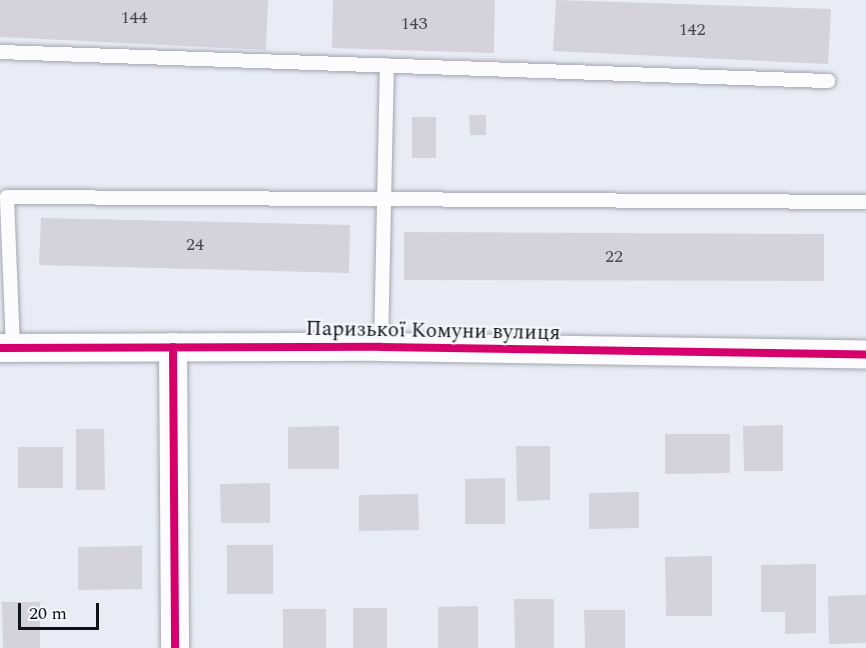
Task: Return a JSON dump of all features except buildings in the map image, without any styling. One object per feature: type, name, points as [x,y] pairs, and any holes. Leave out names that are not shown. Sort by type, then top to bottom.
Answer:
[{"type":"street","points":[[173,347],[176,648]]},
{"type":"street","name":"Паризької Комуни вулиця","points":[[7,348],[381,347],[866,355]]},
{"type":"lane","points":[[0,52],[828,81]]},
{"type":"lane","points":[[381,347],[387,65]]},
{"type":"lane","points":[[7,348],[7,197],[866,202]]},
{"type":"cycle path","points":[[173,347],[175,648]]},
{"type":"cycle path","points":[[0,348],[381,347],[866,355]]}]
